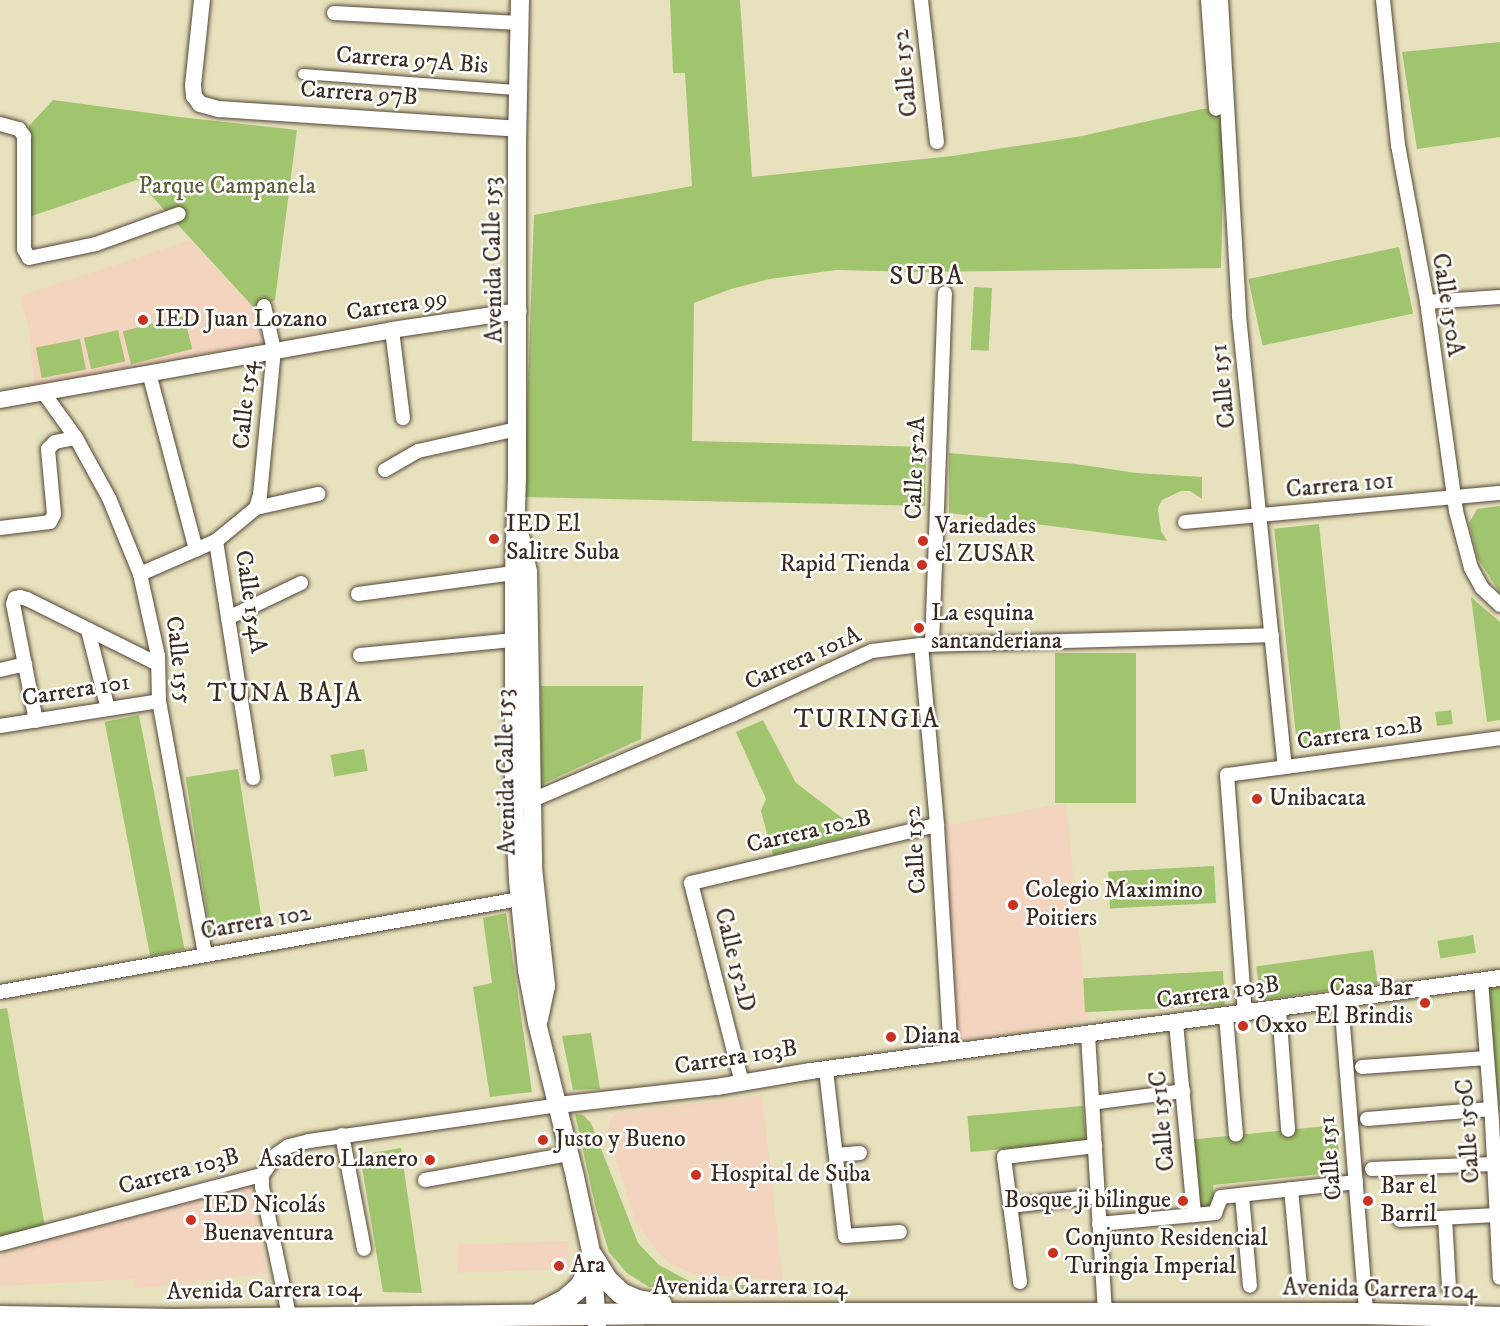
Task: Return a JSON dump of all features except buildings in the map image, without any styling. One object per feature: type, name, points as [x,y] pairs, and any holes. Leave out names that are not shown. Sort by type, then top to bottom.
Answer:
[{"type":"main road","name":"Avenida Calle 153","points":[[520,0],[517,129],[519,311],[514,640],[522,801],[546,986],[544,1002],[537,1023]]},
{"type":"main road","name":"Avenida Calle 153","points":[[516,519],[528,571],[519,899],[537,1023],[570,1154],[592,1256],[598,1320]]},
{"type":"main road","points":[[592,1256],[607,1280],[621,1293],[637,1300],[706,1313]]},
{"type":"main road","points":[[534,1314],[564,1300],[579,1287],[590,1268],[592,1256]]},
{"type":"main road","name":"Avenida Carrera 104","points":[[0,1316],[174,1319],[289,1315],[534,1314],[598,1320],[706,1313],[1366,1313],[1500,1317]]},
{"type":"street","name":"Carrera 97B","points":[[202,0],[193,85],[194,96],[200,104],[219,109],[517,129]]},
{"type":"street","name":"Calle 152","points":[[921,0],[937,142]]},
{"type":"street","points":[[1208,0],[1216,109]]},
{"type":"street","name":"Calle 151","points":[[1221,0],[1238,304],[1285,767]]},
{"type":"street","name":"Calle 150A","points":[[1383,0],[1398,145],[1427,302],[1454,499],[1471,568],[1482,588],[1500,605]]},
{"type":"street","points":[[334,13],[519,23]]},
{"type":"street","name":"Carrera 97A Bis","points":[[303,74],[518,90]]},
{"type":"street","points":[[5,124],[19,129],[24,136],[24,249],[29,258],[71,250],[179,214]]},
{"type":"street","name":"Calle 152A","points":[[927,645],[945,293]]},
{"type":"street","points":[[1427,302],[1500,297]]},
{"type":"street","name":"Calle 154","points":[[256,508],[260,495],[274,350],[264,306]]},
{"type":"street","name":"Carrera 99","points":[[0,400],[274,350],[519,311]]},
{"type":"street","points":[[392,330],[403,418]]},
{"type":"street","name":"Calle 154A","points":[[149,373],[196,550]]},
{"type":"street","name":"Calle 155","points":[[43,392],[76,438],[124,531],[140,574],[150,610],[158,664],[159,701],[205,955]]},
{"type":"street","points":[[385,470],[418,451],[517,429]]},
{"type":"street","points":[[0,528],[50,522],[54,514],[48,449],[55,442],[76,438]]},
{"type":"street","name":"Carrera 101","points":[[1185,522],[1500,493]]},
{"type":"street","points":[[140,574],[216,541],[256,508],[318,494]]},
{"type":"street","name":"Calle 154A","points":[[216,541],[252,778]]},
{"type":"street","points":[[358,594],[514,573]]},
{"type":"street","points":[[228,618],[301,583]]},
{"type":"street","points":[[36,721],[13,604],[15,598],[27,599],[158,664]]},
{"type":"street","points":[[88,630],[108,709]]},
{"type":"street","name":"Carrera 101A","points":[[522,801],[732,716],[859,656],[888,648],[1272,635]]},
{"type":"street","points":[[360,655],[514,640]]},
{"type":"street","name":"Calle 152","points":[[927,645],[951,1053]]},
{"type":"street","points":[[0,670],[25,664]]},
{"type":"street","name":"Carrera 101","points":[[0,726],[159,701]]},
{"type":"street","name":"Carrera 102B","points":[[1245,1014],[1227,775],[1500,738]]},
{"type":"street","name":"Carrera 102B","points":[[691,883],[937,825]]},
{"type":"street","name":"Calle 152D","points":[[691,883],[742,1083]]},
{"type":"street","name":"Carrera 102","points":[[0,992],[519,899]]},
{"type":"street","name":"Carrera 103B","points":[[0,1244],[262,1175],[277,1154],[289,1146],[342,1135],[558,1105],[717,1087],[826,1070],[1500,978]]},
{"type":"street","name":"Calle 150C","points":[[1481,981],[1494,1117],[1500,1278]]},
{"type":"street","name":"Calle 151","points":[[1341,1000],[1366,1313]]},
{"type":"street","points":[[1279,1009],[1288,1130]]},
{"type":"street","points":[[1226,1016],[1236,1135]]},
{"type":"street","name":"Calle 151C","points":[[1176,1023],[1194,1215]]},
{"type":"street","points":[[1088,1035],[1105,1314]]},
{"type":"street","points":[[1362,1067],[1487,1058]]},
{"type":"street","points":[[826,1070],[845,1236],[900,1232]]},
{"type":"street","points":[[1092,1103],[1183,1091]]},
{"type":"street","points":[[1367,1119],[1494,1117]]},
{"type":"street","points":[[342,1135],[364,1249]]},
{"type":"street","points":[[1020,1282],[1005,1155],[1095,1146]]},
{"type":"street","points":[[836,1155],[860,1153]]},
{"type":"street","points":[[425,1180],[570,1154]]},
{"type":"street","points":[[1372,1169],[1494,1164]]},
{"type":"street","points":[[262,1175],[289,1315]]},
{"type":"street","points":[[1099,1224],[1215,1213],[1221,1197],[1356,1182]]},
{"type":"street","points":[[1291,1189],[1300,1286]]},
{"type":"street","points":[[1242,1195],[1250,1286]]},
{"type":"street","points":[[1010,1206],[1098,1196]]},
{"type":"street","points":[[1400,1220],[1497,1215]]},
{"type":"street","points":[[1445,1218],[1449,1288]]},
{"type":"shaded area","name":"IED Juan Lozano","points":[[190,240],[256,310],[266,342],[34,385],[29,329],[20,296]]},
{"type":"shaded area","name":"Colegio Maximino Poitiers","points":[[1066,803],[1088,1021],[953,1042],[948,825]]},
{"type":"shaded area","name":"Hospital de Suba","points":[[762,1096],[783,1283],[758,1278],[697,1275],[671,1264],[656,1250],[636,1223],[607,1132],[610,1120],[618,1113]]},
{"type":"shaded area","name":"IED Nicolás Buenaventura","points":[[251,1185],[267,1273],[133,1289],[135,1279],[0,1286],[0,1254]]},
{"type":"shaded area","points":[[568,1241],[569,1269],[458,1273],[457,1245]]},
{"type":"green space","points":[[670,0],[740,0],[752,177],[952,156],[1082,136],[1202,109],[1225,108],[1221,268],[922,272],[836,270],[770,279],[731,289],[694,303],[692,441],[926,447],[925,506],[524,497],[534,215],[692,186],[685,73],[673,73]]},
{"type":"green space","points":[[1500,42],[1500,137],[1417,149],[1402,52]]},
{"type":"green space","name":"Parque Campanela","points":[[53,100],[297,130],[275,300],[256,310],[137,180],[29,217],[29,126]]},
{"type":"green space","points":[[1399,247],[1413,314],[1263,346],[1248,279]]},
{"type":"green space","points":[[974,287],[992,288],[989,351],[971,350]]},
{"type":"green space","points":[[184,316],[192,349],[131,364],[123,331]]},
{"type":"green space","points":[[118,330],[125,361],[91,369],[84,338]]},
{"type":"green space","points":[[80,339],[86,369],[42,378],[36,348]]},
{"type":"green space","points":[[949,453],[1076,464],[1136,473],[1202,477],[1202,499],[1190,491],[1181,491],[1162,500],[1158,508],[1159,518],[1161,531],[1167,541],[949,513]]},
{"type":"green space","points":[[1500,506],[1500,593],[1478,559],[1469,523],[1477,509]]},
{"type":"green space","points":[[1319,524],[1342,741],[1297,746],[1274,529]]},
{"type":"green space","points":[[1471,597],[1500,622],[1500,720],[1487,722]]},
{"type":"green space","points":[[1055,653],[1136,653],[1136,803],[1055,803]]},
{"type":"green space","points":[[541,686],[643,686],[641,739],[540,785]]},
{"type":"green space","points":[[1451,710],[1453,724],[1437,726],[1435,712]]},
{"type":"green space","points":[[139,715],[185,950],[150,956],[105,722]]},
{"type":"green space","points":[[763,720],[796,783],[862,833],[773,855],[761,811],[766,799],[736,732]]},
{"type":"green space","points":[[364,749],[368,771],[334,777],[331,755]]},
{"type":"green space","points":[[238,769],[263,927],[211,935],[186,777]]},
{"type":"green space","points":[[1214,866],[1216,903],[1110,908],[1108,872]]},
{"type":"green space","points":[[506,913],[532,1092],[490,1097],[473,987],[492,983],[483,918]]},
{"type":"green space","points":[[1473,935],[1476,953],[1440,958],[1437,941]]},
{"type":"green space","points":[[1373,950],[1378,984],[1261,1000],[1256,966]]},
{"type":"green space","points":[[1223,971],[1225,1005],[1085,1012],[1083,978]]},
{"type":"green space","points":[[1500,987],[1500,1113],[1499,1113],[1489,988]]},
{"type":"green space","points":[[7,1008],[45,1227],[0,1238],[0,1009]]},
{"type":"green space","points":[[591,1033],[600,1089],[573,1090],[562,1036]]},
{"type":"green space","points":[[1083,1106],[1086,1142],[971,1152],[967,1116]]},
{"type":"green space","points":[[575,1114],[583,1115],[591,1123],[638,1243],[659,1265],[689,1281],[721,1285],[754,1285],[764,1291],[649,1287],[627,1273],[609,1252],[596,1209]]},
{"type":"green space","points":[[1336,1125],[1341,1172],[1213,1185],[1215,1213],[1194,1215],[1188,1140]]},
{"type":"green space","points":[[401,1148],[422,1293],[383,1292],[360,1155]]},
{"type":"place","name":"IED Juan Lozano","points":[[143,320]]},
{"type":"place","name":"IED El Salitre Suba","points":[[494,539]]},
{"type":"place","name":"Variedades el ZUSAR","points":[[923,541]]},
{"type":"place","name":"Rapid Tienda","points":[[922,565]]},
{"type":"place","name":"La esquina santanderiana","points":[[919,628]]},
{"type":"place","name":"Unibacata","points":[[1257,799]]},
{"type":"place","name":"Colegio Maximino Poitiers","points":[[1013,905]]},
{"type":"place","name":"Casa Bar El Brindis","points":[[1425,1003]]},
{"type":"place","name":"Oxxo","points":[[1243,1026]]},
{"type":"place","name":"Diana","points":[[891,1037]]},
{"type":"place","name":"Justo y Bueno","points":[[543,1140]]},
{"type":"place","name":"Asadero Llanero","points":[[430,1160]]},
{"type":"place","name":"Hospital de Suba","points":[[696,1175]]},
{"type":"place","name":"Bosque ji bilingue","points":[[1183,1201]]},
{"type":"place","name":"Bar el Barril","points":[[1368,1201]]},
{"type":"place","name":"IED Nicolás Buenaventura","points":[[191,1220]]},
{"type":"place","name":"Conjunto Residencial Turingia Imperial","points":[[1053,1253]]},
{"type":"place","name":"Ara","points":[[559,1266]]},
{"type":"district","name":"SUBA","points":[[927,277]]},
{"type":"district","name":"TUNA BAJA","points":[[285,694]]},
{"type":"district","name":"TURINGIA","points":[[867,720]]}]
